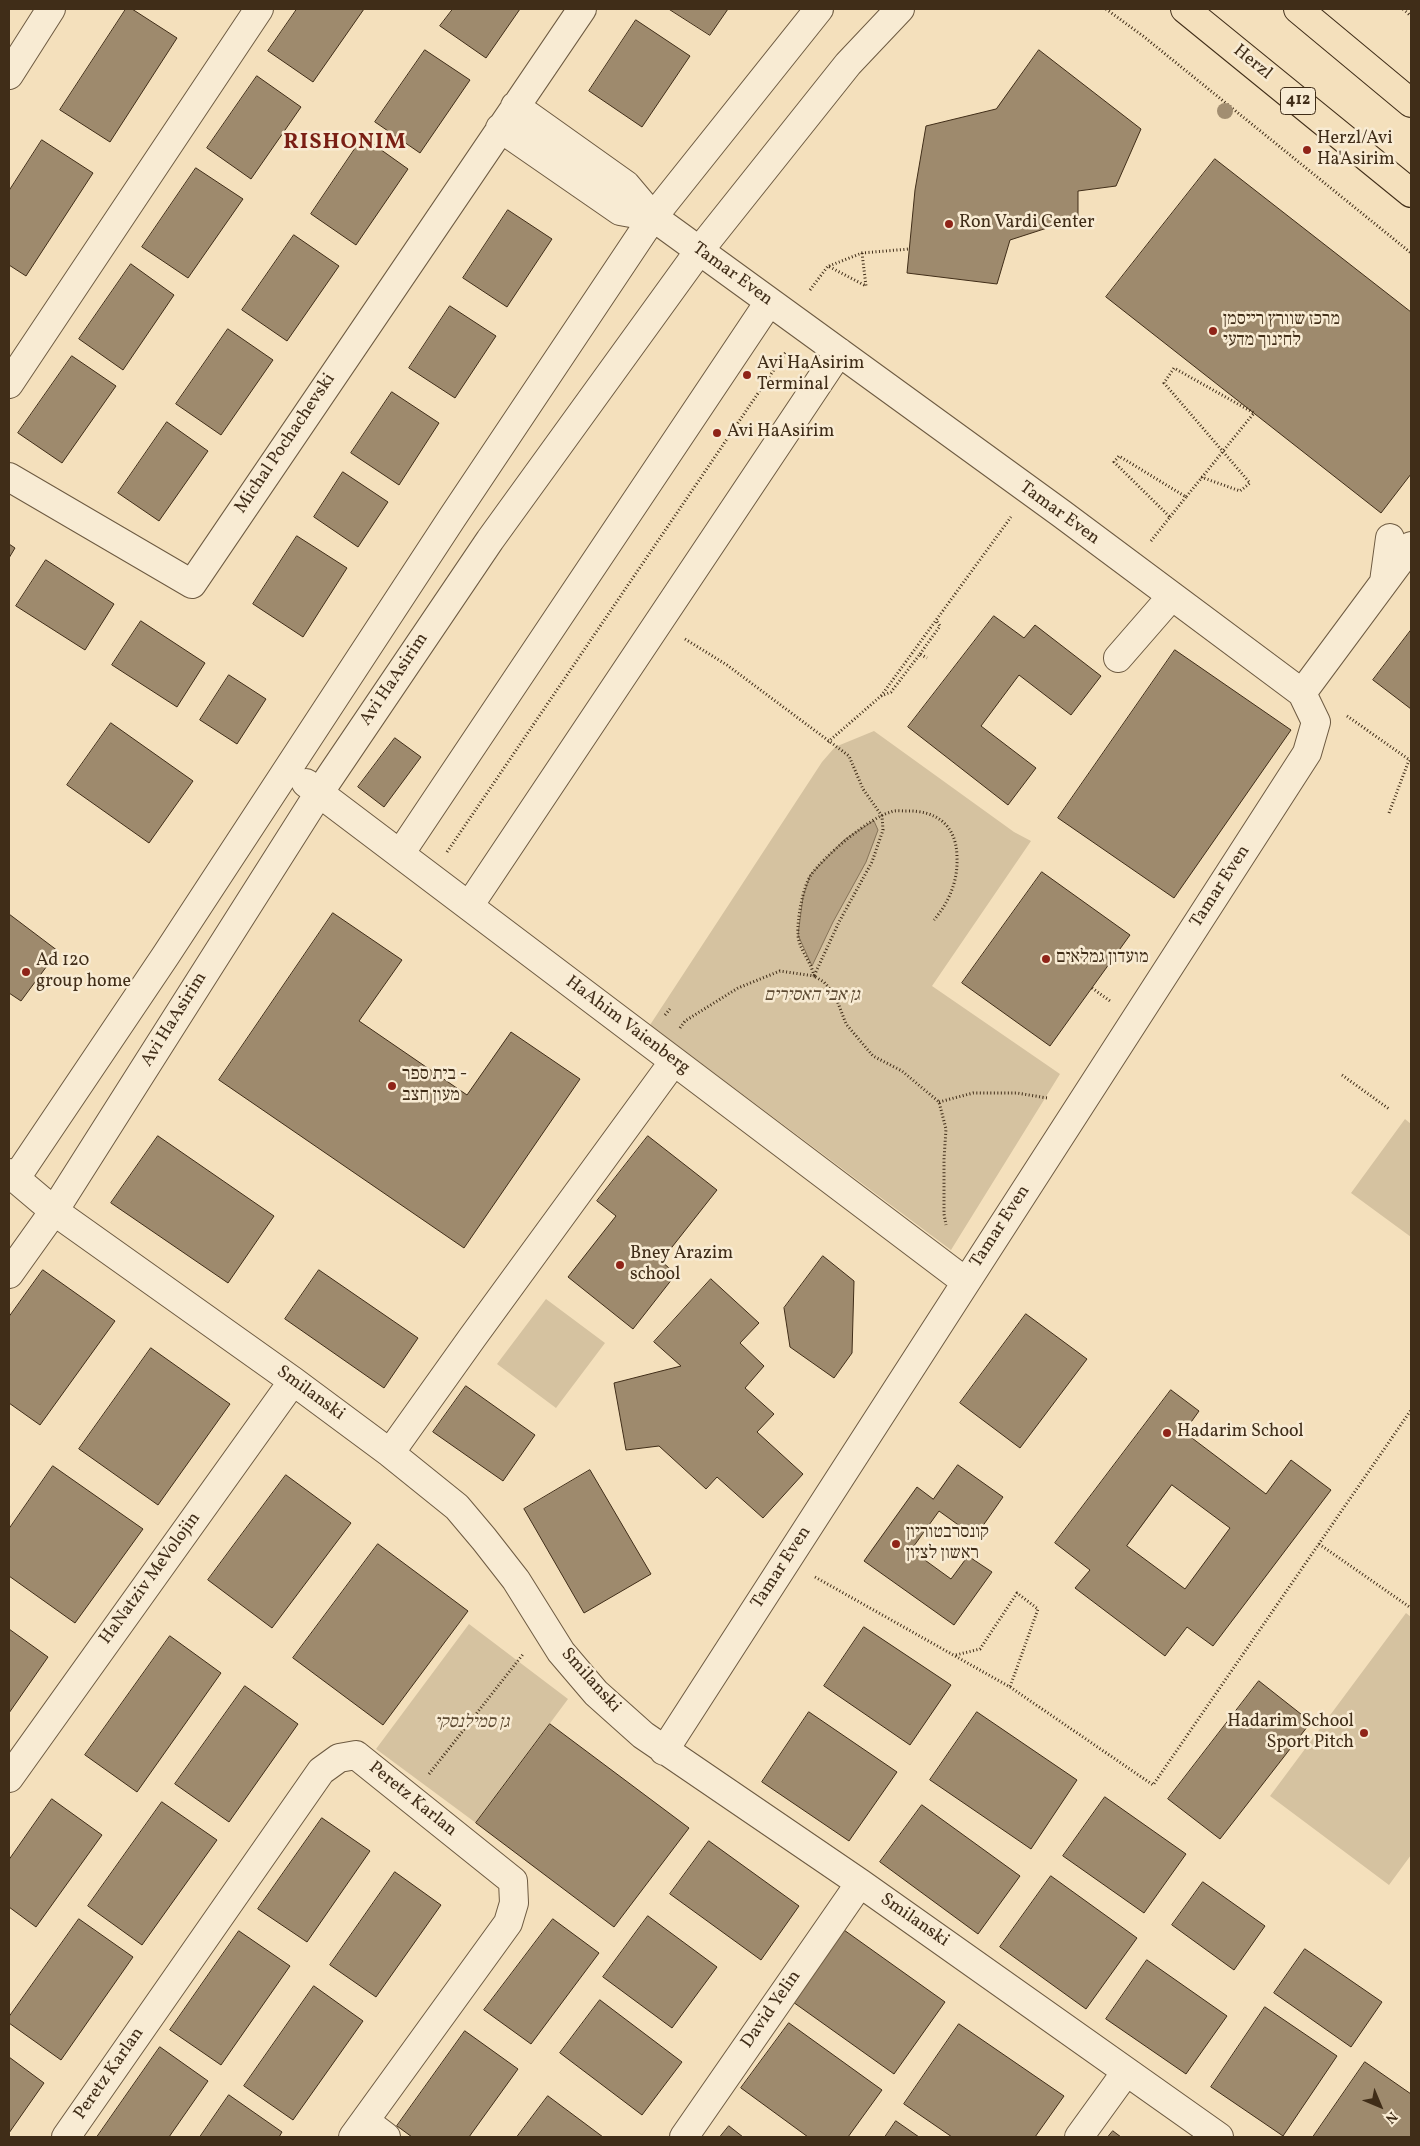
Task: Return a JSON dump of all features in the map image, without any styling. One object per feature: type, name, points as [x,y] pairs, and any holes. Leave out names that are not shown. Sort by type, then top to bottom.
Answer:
[{"type":"main road","name":"Herzl","points":[[1185,9],[1411,193]]},
{"type":"main road","points":[[1298,9],[1411,103]]},
{"type":"street","points":[[9,75],[50,9]]},
{"type":"street","points":[[9,384],[259,9]]},
{"type":"street","name":"Michal Pochachevski","points":[[9,477],[192,584],[582,9]]},
{"type":"street","points":[[12,1176],[288,770],[452,518],[653,217],[819,9]]},
{"type":"street","name":"Avi HaAsirim","points":[[9,1274],[54,1211],[319,793],[490,540],[699,251],[848,64],[900,9]]},
{"type":"street","points":[[515,106],[626,185],[653,217]]},
{"type":"street","points":[[500,128],[620,211],[653,217]]},
{"type":"street","name":"Tamar Even","points":[[653,217],[1030,492],[1302,694],[1316,722],[1307,753],[664,1751]]},
{"type":"street","points":[[400,854],[769,302]]},
{"type":"street","points":[[468,906],[839,352]]},
{"type":"street","points":[[1302,694],[1384,583],[1401,542]]},
{"type":"street","points":[[1118,658],[1171,597]]},
{"type":"street","name":"HaAhim Vaienberg","points":[[288,770],[966,1282]]},
{"type":"street","points":[[390,1453],[668,1057]]},
{"type":"street","name":"Smilanski","points":[[12,1176],[54,1211],[293,1381],[390,1453],[456,1507],[516,1580],[546,1624],[561,1652],[596,1693],[643,1735],[860,1883],[1219,2137]]},
{"type":"street","name":"HaNatziv MeVolojin","points":[[9,1778],[293,1381]]},
{"type":"street","name":"Peretz Karlan","points":[[66,2137],[321,1771],[339,1758],[356,1755],[513,1881],[514,1903],[508,1923],[359,2129]]},
{"type":"street","name":"David Yelin","points":[[684,2137],[860,1883]]},
{"type":"street","points":[[1079,2137],[1126,2072]]},
{"type":"street","points":[[359,2129],[386,2137]]},
{"type":"path","points":[[1106,9],[1151,42],[1411,253]]},
{"type":"path","points":[[1404,9],[1411,16]]},
{"type":"path","points":[[820,276],[828,266],[862,253],[909,249]]},
{"type":"path","points":[[828,266],[866,286],[862,253]]},
{"type":"path","points":[[430,877],[803,326]]},
{"type":"path","points":[[1131,567],[1201,477],[1223,450],[1254,413],[1174,368],[1164,384],[1223,450],[1250,483],[1240,491],[1201,477]]},
{"type":"path","points":[[1170,517],[1114,462],[1119,456],[1186,497]]},
{"type":"path","points":[[828,742],[880,696],[1030,492]]},
{"type":"path","points":[[880,696],[891,692],[920,654],[940,626],[936,620]]},
{"type":"path","points":[[659,622],[727,665],[848,756],[862,789],[882,816],[883,830],[872,862],[839,922],[814,976]]},
{"type":"path","points":[[920,654],[927,658]]},
{"type":"path","points":[[1345,715],[1410,760],[1389,813]]},
{"type":"path","points":[[814,976],[812,966],[798,935],[803,898],[810,875],[844,840],[890,812],[916,811],[931,813],[943,822],[952,836],[957,850],[956,880],[945,907],[934,920]]},
{"type":"path","points":[[668,1057],[685,1021],[738,988],[780,971],[814,976],[824,982],[835,995],[846,1024],[873,1056],[902,1071],[939,1102],[946,1129],[944,1214],[948,1232]]},
{"type":"path","points":[[1342,1075],[1389,1109]]},
{"type":"path","points":[[939,1102],[973,1093],[1017,1093],[1046,1098],[1078,1108]]},
{"type":"path","points":[[787,1561],[1010,1687],[1153,1784],[1411,1410]]},
{"type":"path","points":[[1319,1544],[1386,1588],[1411,1608]]},
{"type":"path","points":[[955,1656],[980,1650],[1018,1593],[1038,1609],[1010,1687]]},
{"type":"path","points":[[410,1798],[546,1624]]},
{"type":"green space","name":"גן אבי האסירים","points":[[874,731],[1014,832],[1031,841],[932,986],[1060,1074],[951,1250],[650,1025],[822,762],[835,747]]},
{"type":"green space","points":[[1405,1119],[1411,1124],[1411,1237],[1351,1193]]},
{"type":"green space","points":[[546,1299],[605,1343],[556,1408],[497,1364]]},
{"type":"green space","name":"Hadarim School Sport Pitch","points":[[1406,1613],[1411,1617],[1411,1855],[1389,1885],[1270,1796]]},
{"type":"green space","name":"גן סמילנסקי","points":[[469,1624],[568,1699],[476,1823],[376,1749]]},
{"type":"shaded area","points":[[874,821],[878,830],[866,862],[833,922],[812,966],[798,935],[803,897],[810,875],[844,840]]},
{"type":"building","points":[[126,9],[132,9],[177,38],[110,142],[60,110]]},
{"type":"building","points":[[297,9],[364,9],[313,82],[268,51]]},
{"type":"building","points":[[453,9],[520,9],[486,58],[440,26]]},
{"type":"building","points":[[669,9],[728,9],[710,35]]},
{"type":"building","points":[[636,20],[690,56],[642,127],[589,91]]},
{"type":"building","points":[[425,50],[470,80],[420,153],[375,122]]},
{"type":"building","points":[[1039,50],[1141,129],[1116,186],[1078,191],[1078,218],[1010,240],[997,284],[907,273],[915,190],[926,126],[996,109]]},
{"type":"building","points":[[257,76],[301,107],[251,179],[207,148]]},
{"type":"building","points":[[363,137],[408,169],[356,245],[311,214]]},
{"type":"building","points":[[42,140],[93,173],[26,276],[9,265],[9,191]]},
{"type":"building","points":[[1215,159],[1411,312],[1411,474],[1381,513],[1106,297]]},
{"type":"building","points":[[196,168],[243,199],[188,278],[142,247]]},
{"type":"building","points":[[508,210],[552,239],[507,307],[463,278]]},
{"type":"building","points":[[294,235],[339,266],[287,341],[242,310]]},
{"type":"building","points":[[131,264],[174,295],[123,370],[79,339]]},
{"type":"building","points":[[450,306],[496,336],[455,398],[409,368]]},
{"type":"building","points":[[228,329],[273,360],[221,435],[176,404]]},
{"type":"building","points":[[72,356],[116,386],[62,463],[18,433]]},
{"type":"building","points":[[392,392],[439,423],[399,485],[351,453]]},
{"type":"building","points":[[167,422],[208,451],[159,521],[118,493]]},
{"type":"building","points":[[343,472],[388,502],[358,547],[314,517]]},
{"type":"building","points":[[297,536],[347,568],[303,637],[253,604]]},
{"type":"building","points":[[9,544],[15,548],[9,558]]},
{"type":"building","points":[[46,560],[114,604],[85,650],[16,606]]},
{"type":"building","points":[[994,616],[1024,638],[1035,625],[1101,676],[1071,715],[1019,675],[981,726],[1036,768],[1008,805],[908,727]]},
{"type":"building","points":[[141,621],[205,663],[177,707],[112,665]]},
{"type":"building","points":[[1411,630],[1411,709],[1373,680]]},
{"type":"building","points":[[1175,650],[1291,730],[1174,898],[1058,818]]},
{"type":"building","points":[[229,675],[266,699],[237,744],[200,720]]},
{"type":"building","points":[[111,723],[193,781],[149,843],[67,785]]},
{"type":"building","points":[[395,738],[421,757],[384,807],[358,787]]},
{"type":"building","name":"מועדון גמלאים","points":[[1042,872],[1130,935],[1050,1046],[962,983]]},
{"type":"building","points":[[333,913],[402,960],[359,1021],[467,1095],[511,1032],[580,1079],[464,1248],[219,1080]]},
{"type":"building","name":"Ad 120 group home","points":[[9,914],[58,951],[21,1001],[9,993]]},
{"type":"building","points":[[158,1136],[274,1216],[228,1283],[111,1203]]},
{"type":"building","points":[[648,1136],[717,1190],[661,1261],[676,1274],[633,1329],[568,1277],[616,1216],[597,1201]]},
{"type":"building","points":[[823,1256],[854,1281],[852,1353],[834,1378],[790,1347],[784,1308]]},
{"type":"building","points":[[43,1270],[115,1321],[40,1425],[9,1403],[9,1317]]},
{"type":"building","points":[[319,1270],[418,1338],[384,1388],[285,1319]]},
{"type":"building","points":[[711,1279],[759,1323],[740,1343],[764,1366],[745,1388],[774,1414],[757,1432],[803,1474],[763,1518],[717,1477],[706,1489],[659,1446],[626,1450],[614,1383],[681,1366],[654,1342]]},
{"type":"building","points":[[1026,1314],[1087,1359],[1020,1448],[960,1403]]},
{"type":"building","points":[[151,1348],[230,1404],[158,1505],[79,1449]]},
{"type":"building","points":[[466,1386],[535,1435],[503,1481],[433,1432]]},
{"type":"building","name":"Hadarim School","points":[[1171,1390],[1199,1411],[1184,1432],[1266,1494],[1291,1460],[1331,1490],[1213,1646],[1187,1627],[1165,1656],[1075,1588],[1090,1570],[1055,1543]],"holes":[[[1172,1485],[1230,1528],[1185,1589],[1127,1546]]]},
{"type":"building","name":"קונסרבטוריון ראשון לציון","points":[[958,1465],[1003,1497],[975,1537],[939,1511],[911,1550],[951,1579],[968,1556],[992,1572],[954,1625],[864,1561],[917,1487],[933,1499]]},
{"type":"building","points":[[53,1466],[143,1529],[75,1623],[9,1576],[9,1529]]},
{"type":"building","points":[[590,1470],[651,1574],[584,1613],[524,1509]]},
{"type":"building","points":[[286,1475],[351,1523],[272,1628],[208,1580]]},
{"type":"building","points":[[378,1544],[468,1611],[383,1725],[293,1658]]},
{"type":"building","points":[[864,1627],[951,1685],[910,1745],[824,1686]]},
{"type":"building","points":[[9,1629],[48,1657],[9,1713]]},
{"type":"building","points":[[170,1636],[221,1673],[137,1792],[85,1755]]},
{"type":"building","points":[[1259,1681],[1311,1722],[1220,1839],[1168,1799]]},
{"type":"building","points":[[245,1686],[298,1724],[229,1822],[175,1784]]},
{"type":"building","points":[[809,1712],[897,1772],[849,1841],[762,1782]]},
{"type":"building","points":[[977,1712],[1077,1780],[1031,1849],[930,1780]]},
{"type":"building","points":[[550,1724],[689,1828],[614,1927],[476,1823]]},
{"type":"building","points":[[1105,1797],[1186,1854],[1144,1913],[1063,1856]]},
{"type":"building","points":[[52,1799],[102,1835],[36,1927],[9,1907],[9,1860]]},
{"type":"building","points":[[162,1802],[217,1840],[142,1945],[88,1906]]},
{"type":"building","points":[[922,1805],[1020,1876],[978,1934],[880,1862]]},
{"type":"building","points":[[322,1818],[370,1851],[307,1942],[258,1909]]},
{"type":"building","points":[[709,1841],[799,1906],[761,1960],[670,1894]]},
{"type":"building","points":[[395,1872],[441,1905],[376,1997],[330,1965]]},
{"type":"building","points":[[1051,1876],[1137,1938],[1086,2009],[1000,1947]]},
{"type":"building","points":[[1203,1882],[1265,1926],[1234,1970],[1172,1925]]},
{"type":"building","points":[[648,1916],[717,1967],[672,2028],[603,1977]]},
{"type":"building","points":[[79,1919],[133,1957],[61,2060],[9,2023],[9,2017]]},
{"type":"building","points":[[553,1919],[599,1953],[531,2044],[484,2010]]},
{"type":"building","points":[[844,1930],[945,2002],[894,2074],[793,2002]]},
{"type":"building","points":[[239,1931],[290,1966],[221,2065],[170,2030]]},
{"type":"building","points":[[1305,1949],[1382,2002],[1351,2047],[1274,1993]]},
{"type":"building","points":[[1147,1960],[1227,2016],[1186,2074],[1106,2019]]},
{"type":"building","points":[[314,1986],[363,2021],[293,2120],[244,2086]]},
{"type":"building","points":[[600,2000],[682,2062],[642,2115],[560,2053]]},
{"type":"building","points":[[1265,2007],[1337,2056],[1283,2136],[1211,2087]]},
{"type":"building","points":[[789,2023],[882,2090],[848,2137],[808,2137],[741,2088]]},
{"type":"building","points":[[959,2024],[1064,2096],[1035,2137],[952,2137],[904,2104]]},
{"type":"building","points":[[465,2031],[518,2069],[469,2137],[412,2137],[397,2126]]},
{"type":"building","points":[[160,2047],[208,2081],[169,2137],[97,2137]]},
{"type":"building","points":[[9,2057],[44,2083],[9,2133]]},
{"type":"building","points":[[1365,2062],[1411,2094],[1411,2137],[1313,2137]]},
{"type":"building","points":[[229,2095],[282,2132],[279,2137],[200,2137]]},
{"type":"building","points":[[548,2096],[603,2137],[517,2137]]},
{"type":"building","points":[[896,2121],[919,2137],[885,2137]]},
{"type":"building","points":[[729,2126],[743,2137],[720,2137]]},
{"type":"building","points":[[1113,2131],[1121,2137],[1108,2137]]},
{"type":"place","name":"Herzl/Avi Ha'Asirim","points":[[1307,150]]},
{"type":"place","name":"Ron Vardi Center","points":[[949,224]]},
{"type":"place","name":"מרכז שוורץ רייסמן לחינוך מדעי","points":[[1213,331]]},
{"type":"place","name":"Avi HaAsirim Terminal","points":[[747,375]]},
{"type":"place","name":"Avi HaAsirim","points":[[717,433]]},
{"type":"place","name":"מועדון גמלאים","points":[[1046,959]]},
{"type":"place","name":"Ad 120 group home","points":[[26,972]]},
{"type":"place","name":"בית ספר - מעון חצב","points":[[392,1086]]},
{"type":"place","name":"Bney Arazim school","points":[[620,1265]]},
{"type":"place","name":"Hadarim School","points":[[1167,1433]]},
{"type":"place","name":"קונסרבטוריון ראשון לציון","points":[[896,1544]]},
{"type":"place","name":"Hadarim School Sport Pitch","points":[[1364,1733]]},
{"type":"district","name":"RISHONIM","points":[[345,144]]}]
